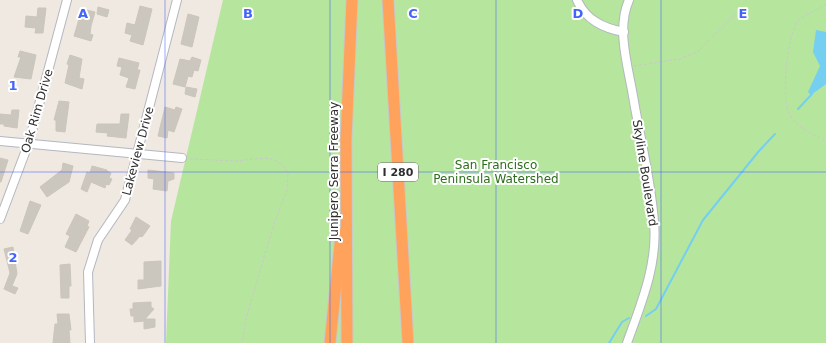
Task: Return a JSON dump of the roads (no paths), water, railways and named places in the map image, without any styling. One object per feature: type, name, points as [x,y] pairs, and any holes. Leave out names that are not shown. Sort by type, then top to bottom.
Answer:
[{"type":"highway","name":"Junipero Serra Freeway","points":[[347,343],[347,96],[352,0]]},
{"type":"highway","name":"I 280","points":[[388,0],[408,343]]},
{"type":"highway","points":[[330,343],[338,253],[346,200]]},
{"type":"street","name":"Oak Rim Drive","points":[[0,219],[29,142],[67,0]]},
{"type":"street","name":"Lakeview Drive","points":[[90,343],[88,272],[98,240],[125,200],[177,0]]},
{"type":"street","points":[[577,0],[586,14],[598,24],[611,30],[624,32]]},
{"type":"street","name":"Skyline Boulevard","points":[[627,343],[641,304],[650,270],[654,244],[654,223],[628,67],[624,32],[624,18],[629,0]]},
{"type":"street","points":[[0,140],[182,158]]},
{"type":"water","points":[[816,30],[826,32],[826,84],[811,95],[808,92],[820,66],[813,52]]},
{"type":"waterway","points":[[798,109],[812,94]]},
{"type":"waterway","points":[[646,316],[656,309],[703,220],[759,151],[775,134]]},
{"type":"waterway","points":[[609,343],[622,322],[629,318]]},
{"type":"park label","name":"San Francisco Peninsula Watershed","points":[[496,172]]}]
